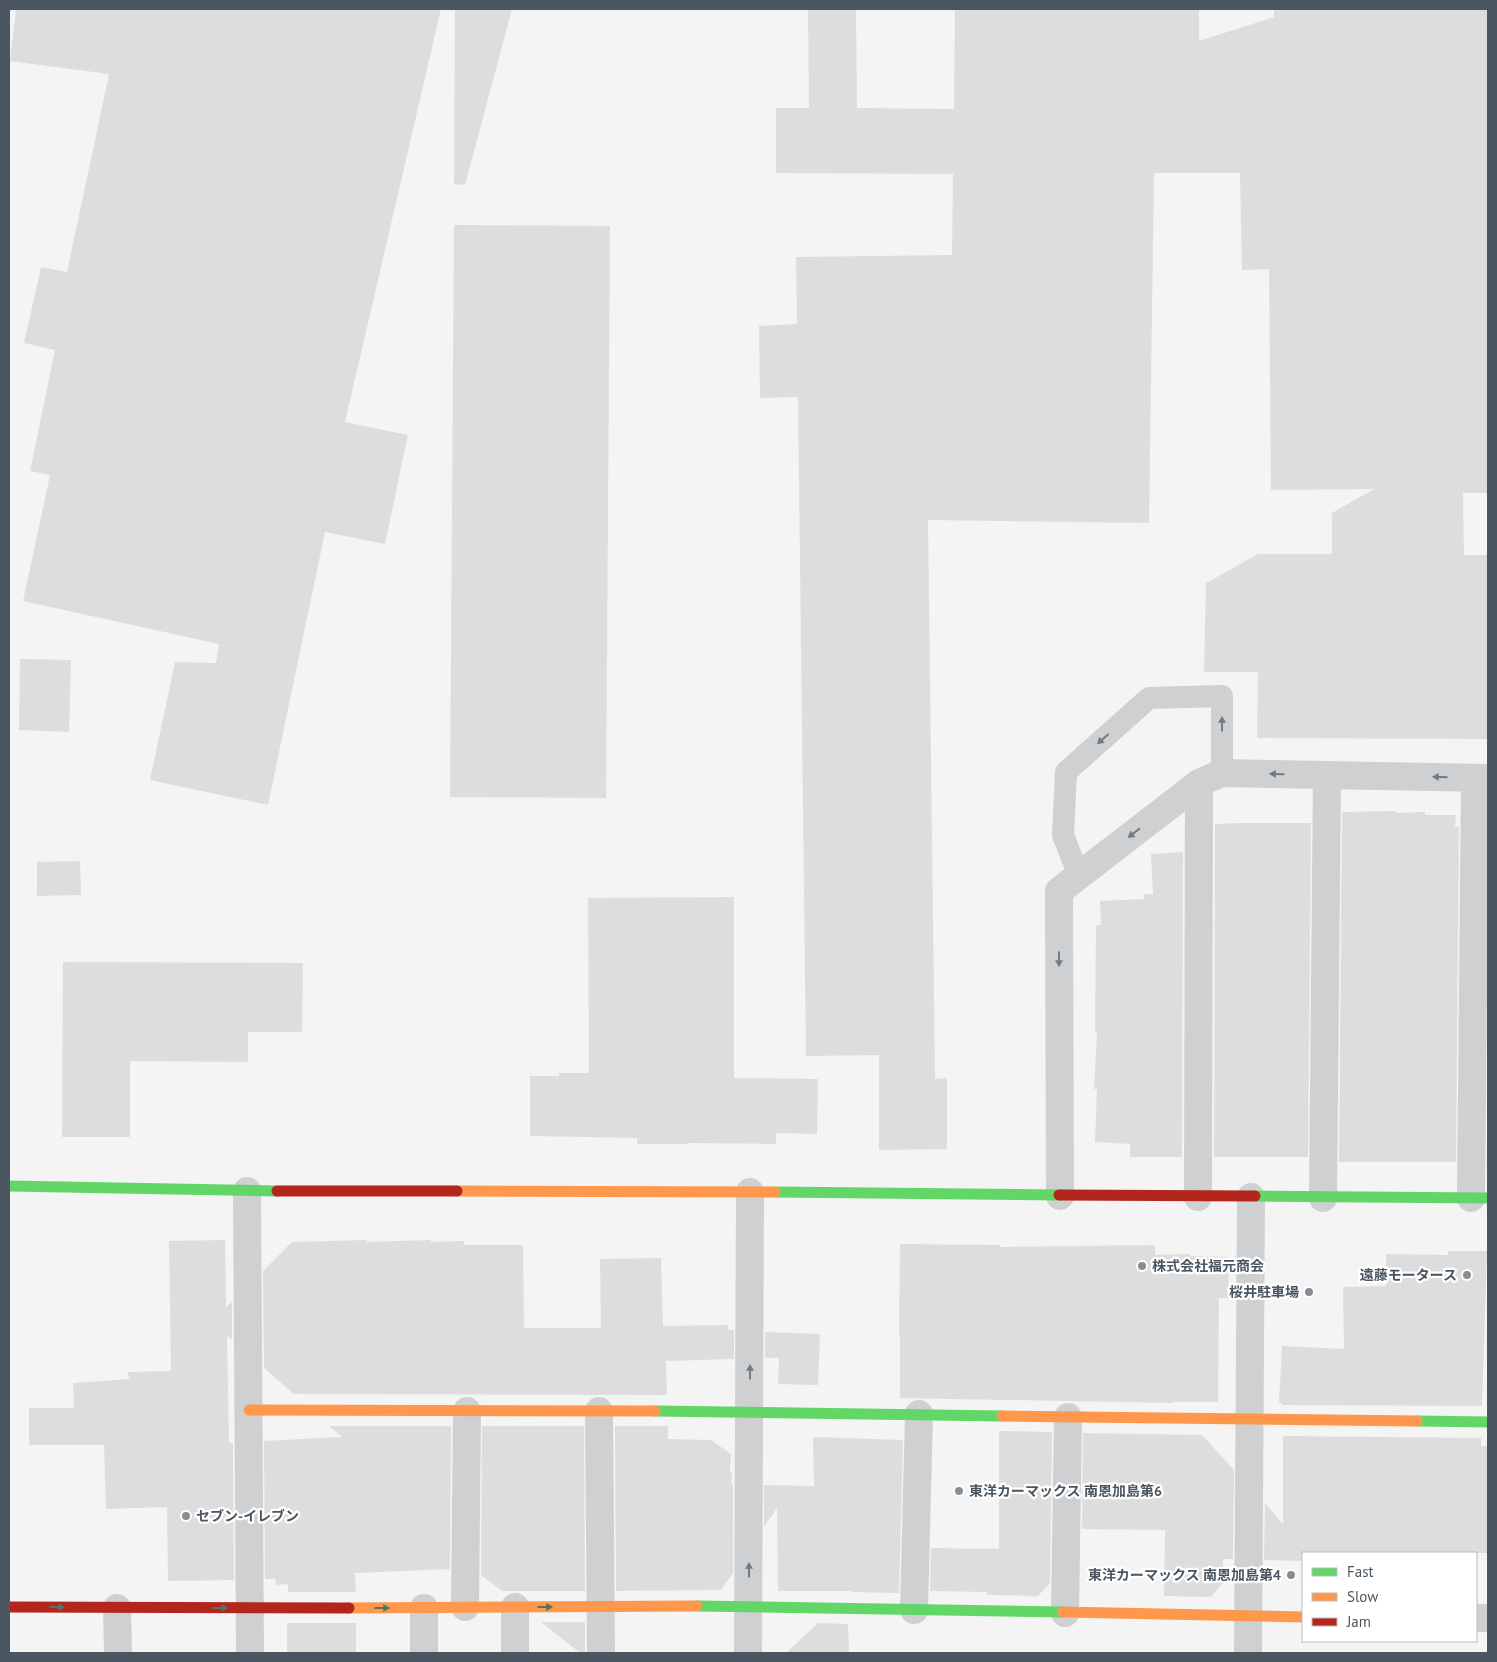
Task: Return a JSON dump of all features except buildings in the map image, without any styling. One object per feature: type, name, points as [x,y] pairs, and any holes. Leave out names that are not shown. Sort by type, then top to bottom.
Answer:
[{"type":"street","points":[[1323,1198],[1327,775]]},
{"type":"street","points":[[9,1186],[247,1191],[750,1192],[1060,1196],[1480,1198],[1481,778],[1327,775],[1210,778],[1058,892],[1060,1196]]},
{"type":"street","points":[[1198,1197],[1210,778]]},
{"type":"street","points":[[247,1191],[250,1653]]},
{"type":"street","points":[[748,1653],[750,1192]]},
{"type":"street","points":[[1248,1653],[1251,1197]]},
{"type":"street","points":[[248,1410],[750,1411],[1250,1420],[1488,1422]]},
{"type":"street","points":[[465,1607],[467,1411]]},
{"type":"street","points":[[599,1411],[601,1653]]},
{"type":"street","points":[[914,1610],[919,1414]]},
{"type":"street","points":[[1065,1613],[1068,1416]]},
{"type":"street","points":[[9,1607],[424,1608],[749,1606],[1302,1617]]},
{"type":"street","points":[[515,1607],[515,1653]]},
{"type":"street","points":[[117,1608],[118,1653]]},
{"type":"street","points":[[424,1608],[424,1653]]},
{"type":"lane","points":[[1079,876],[1063,835],[1066,772],[1150,698],[1222,696],[1210,778]]},
{"type":"traffic: fast","points":[[9,1186],[277,1191]]},
{"type":"traffic: fast","points":[[775,1192],[1059,1195]]},
{"type":"traffic: fast","points":[[1255,1196],[1488,1198]]},
{"type":"traffic: fast","points":[[655,1411],[1002,1416]]},
{"type":"traffic: fast","points":[[1417,1421],[1488,1422]]},
{"type":"traffic: fast","points":[[697,1606],[1063,1612]]},
{"type":"traffic: slow","points":[[457,1191],[775,1192]]},
{"type":"traffic: slow","points":[[249,1410],[655,1411]]},
{"type":"traffic: slow","points":[[1002,1416],[1417,1421]]},
{"type":"traffic: slow","points":[[349,1608],[697,1606]]},
{"type":"traffic: slow","points":[[1063,1612],[1302,1617]]},
{"type":"traffic: jam","points":[[277,1191],[457,1191]]},
{"type":"traffic: jam","points":[[1059,1195],[1255,1196]]},
{"type":"traffic: jam","points":[[9,1607],[349,1608]]},
{"type":"place","name":"株式会社福元商会","points":[[1142,1266]]},
{"type":"place","name":"遠藤モータース","points":[[1467,1275]]},
{"type":"place","name":"桜井駐車場","points":[[1309,1292]]},
{"type":"place","name":"東洋カーマックス 南恩加島第6","points":[[959,1491]]},
{"type":"place","name":"セブン-イレブン","points":[[186,1516]]},
{"type":"place","name":"東洋カーマックス 南恩加島第4","points":[[1291,1575]]}]
